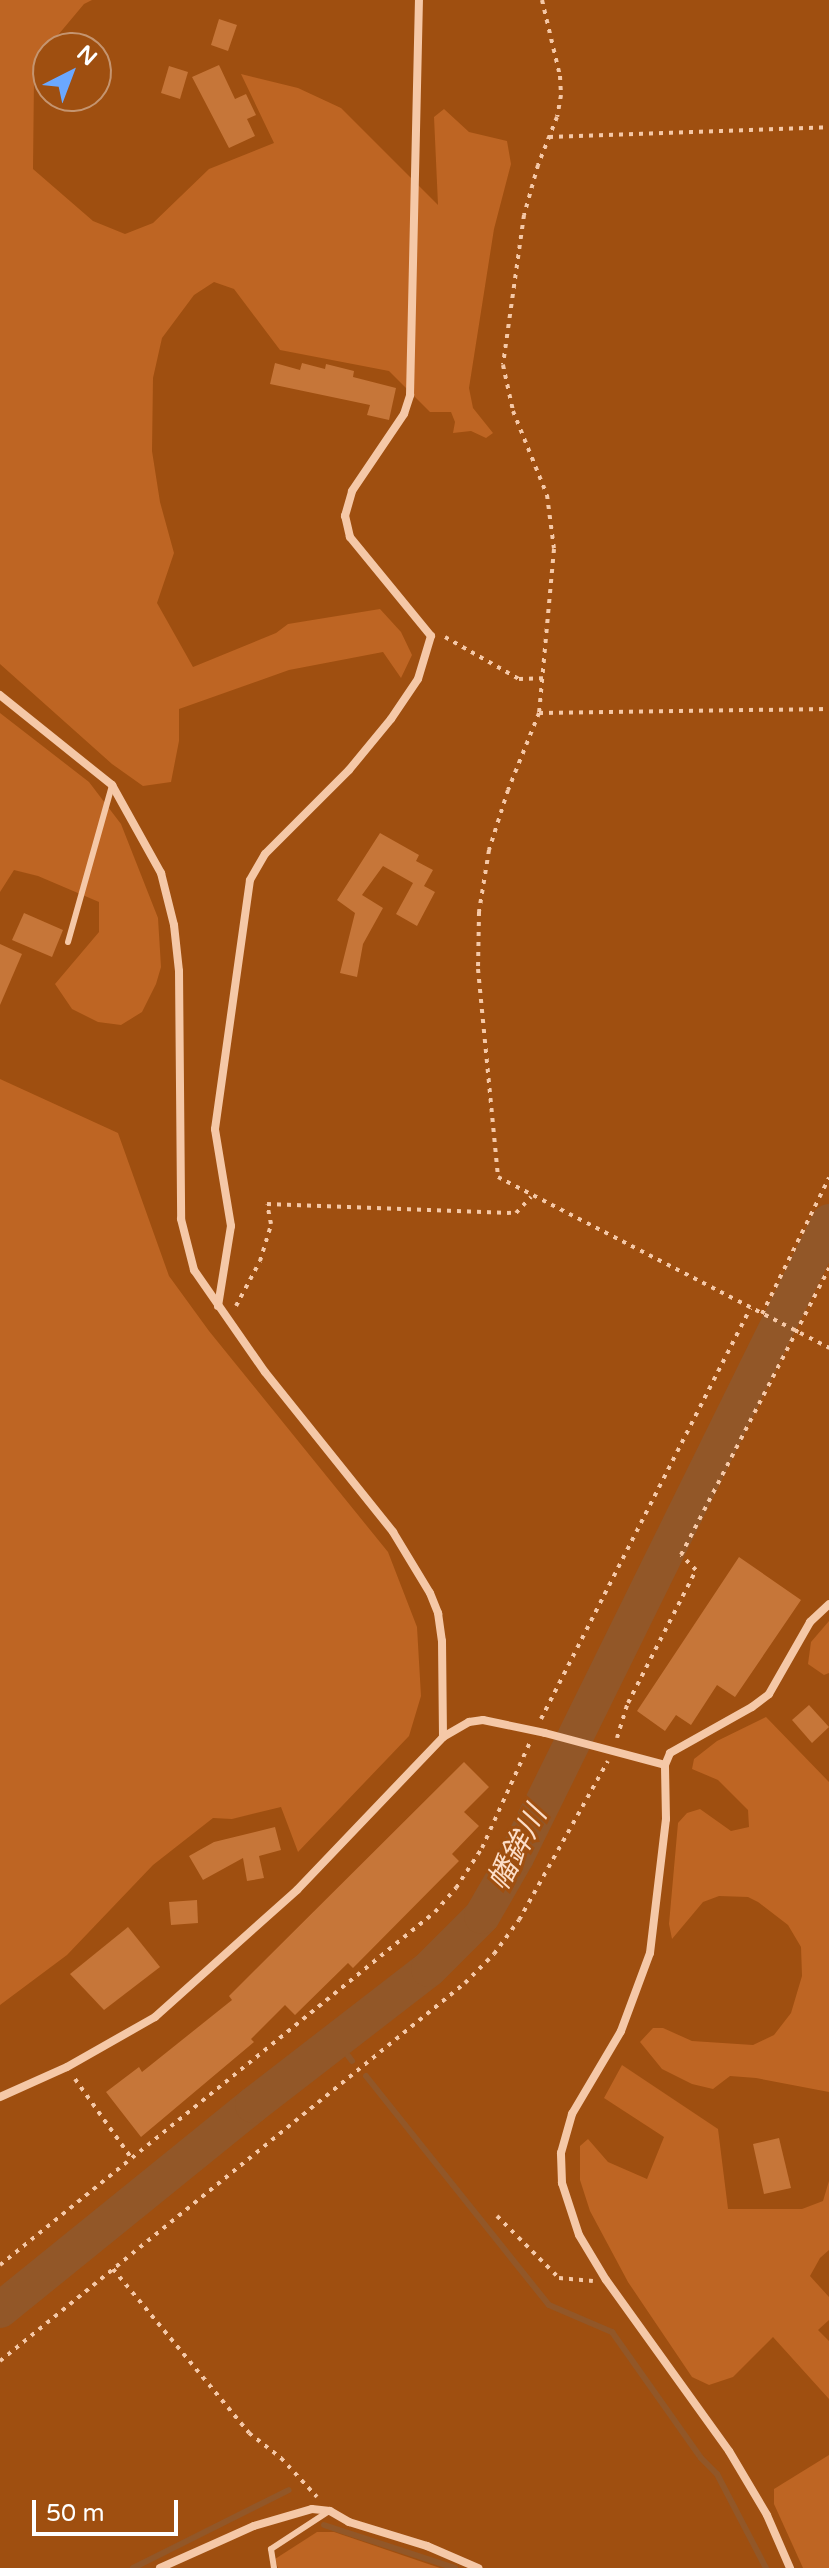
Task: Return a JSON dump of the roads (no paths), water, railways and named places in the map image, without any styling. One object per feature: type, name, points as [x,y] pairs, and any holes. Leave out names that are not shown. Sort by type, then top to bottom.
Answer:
[{"type":"street","points":[[218,1306],[231,1226],[215,1129],[250,880],[265,854],[349,770],[391,719],[418,679],[431,636],[350,537],[345,516],[352,491],[404,414],[410,395],[419,0]]},
{"type":"street","points":[[0,695],[112,785],[161,873],[174,925],[179,971],[181,1219],[194,1270],[226,1320],[393,1532],[430,1593],[438,1613],[442,1641],[443,1737]]},
{"type":"street","points":[[790,2568],[767,2515],[729,2451],[606,2280],[574,2222],[562,2183],[561,2153],[572,2114],[621,2031],[650,1953],[666,1819],[665,1765],[670,1753],[752,1707],[769,1694],[810,1622],[829,1604]]},
{"type":"street","points":[[0,2097],[67,2067],[155,2017],[297,1890],[443,1737],[469,1722],[483,1720],[540,1732],[665,1765]]},
{"type":"street","points":[[160,2568],[254,2526],[312,2509],[330,2511],[349,2522],[427,2546],[478,2568]]},
{"type":"lane","points":[[68,942],[112,785]]},
{"type":"lane","points":[[274,2568],[271,2549],[330,2511]]},
{"type":"waterway","name":"幡鉾川","points":[[0,2310],[253,2105],[429,1969],[482,1916],[516,1857],[829,1222]]},
{"type":"waterway","points":[[337,2041],[352,2061]]},
{"type":"waterway","points":[[366,2076],[549,2305],[612,2332],[701,2458],[717,2474],[766,2568]]},
{"type":"waterway","points":[[133,2568],[289,2490]]},
{"type":"waterway","points":[[324,2525],[455,2568]]}]
